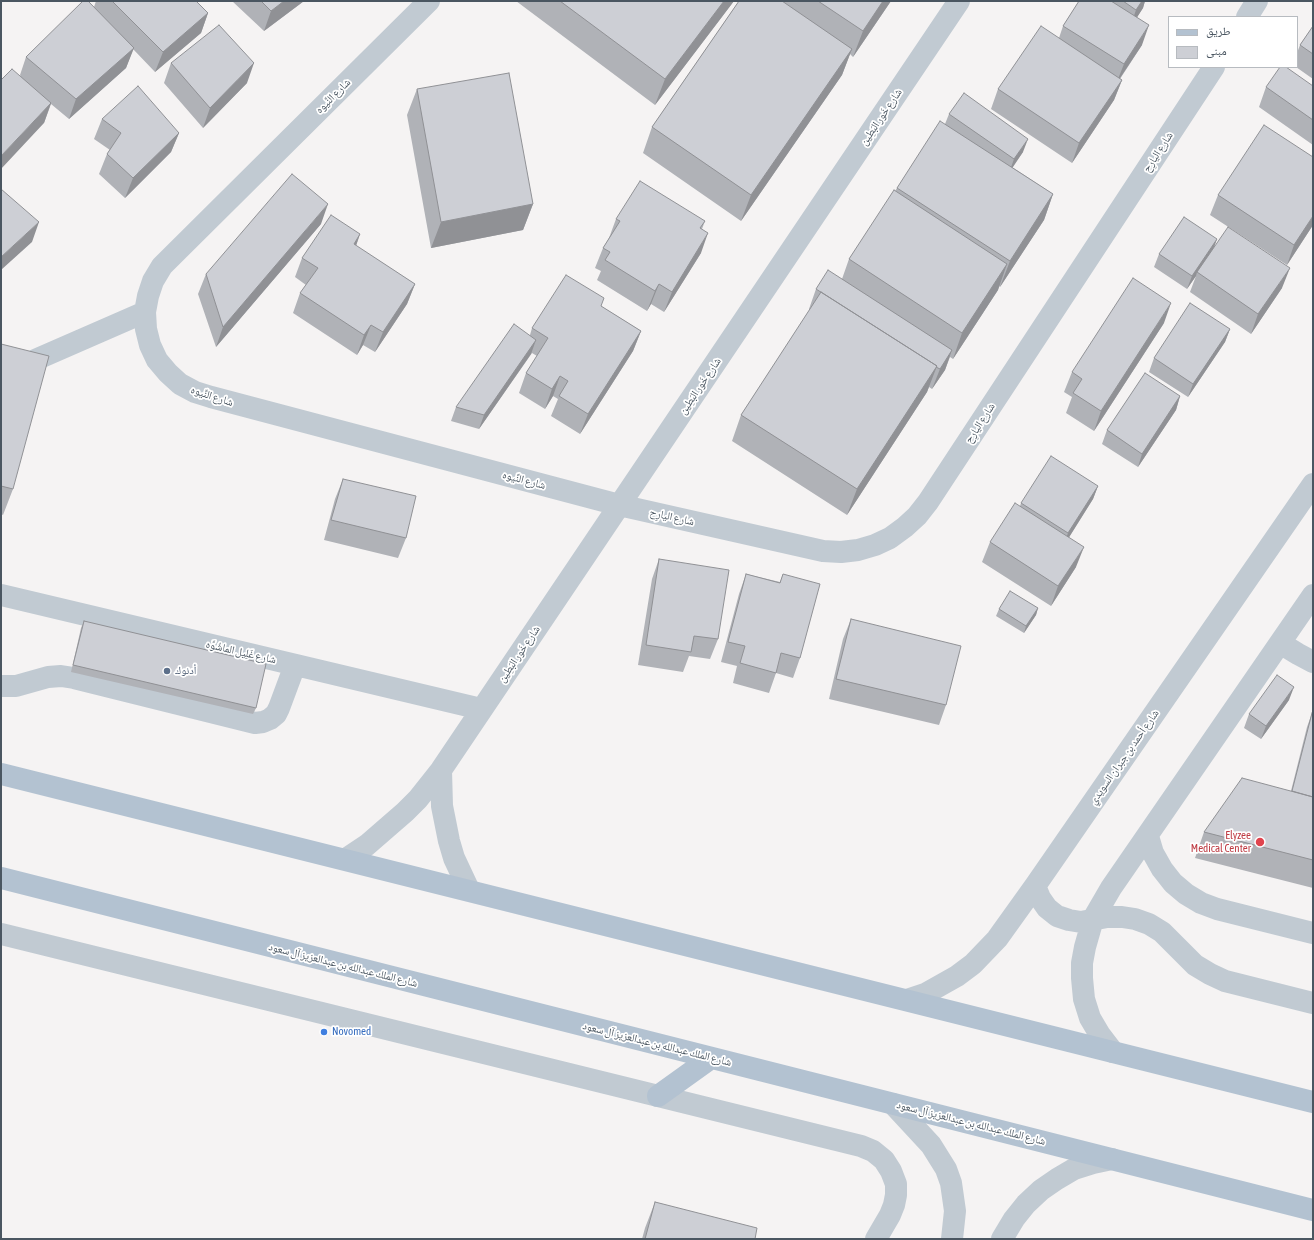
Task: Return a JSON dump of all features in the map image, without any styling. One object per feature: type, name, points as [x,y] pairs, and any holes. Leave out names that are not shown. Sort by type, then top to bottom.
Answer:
[{"type":"main road","points":[[1,774],[346,859],[1313,1102]]},
{"type":"main road","name":"شارع الملك عبدالله بن عبدالعزيز آل سعود","points":[[1,878],[1313,1210]]},
{"type":"main road","points":[[658,1096],[711,1058]]},
{"type":"street","name":"شارع النِّيوه","points":[[429,1],[162,266],[150,291],[146,312],[146,329],[149,340],[158,360],[168,373],[195,392],[620,505]]},
{"type":"street","name":"شارع خَور البَطِين","points":[[346,859],[368,845],[406,812],[441,770],[958,1]]},
{"type":"street","points":[[1248,16],[1257,1]]},
{"type":"street","name":"شارع اليارِح","points":[[620,505],[824,552],[841,552],[875,545],[890,538],[905,528],[928,502],[1213,68]]},
{"type":"street","points":[[35,360],[146,312]]},
{"type":"street","name":"شارع أحمد بن جبران السويدي","points":[[907,1000],[942,986],[973,964],[997,939],[1313,484]]},
{"type":"street","points":[[1113,1052],[1100,1035],[1090,1018],[1084,999],[1082,963],[1093,919],[1111,888],[1313,595]]},
{"type":"street","name":"شارع غَلِيل الماشُوَّه","points":[[3,597],[482,709]]},
{"type":"street","points":[[1280,643],[1313,662]]},
{"type":"street","points":[[1,686],[16,686],[48,677],[61,676],[255,723],[263,722],[276,714],[296,665]]},
{"type":"street","points":[[441,770],[442,806],[447,836],[454,858],[470,890]]},
{"type":"street","points":[[1148,836],[1153,853],[1162,869],[1173,883],[1186,894],[1201,903],[1313,933]]},
{"type":"street","points":[[1035,886],[1040,898],[1047,908],[1057,916],[1081,922],[1107,917],[1135,919],[1149,924],[1162,932],[1195,965],[1210,974],[1225,981],[1313,1003]]},
{"type":"street","points":[[1,934],[861,1146],[874,1151],[884,1160],[892,1171],[896,1184],[894,1205],[876,1239]]},
{"type":"street","points":[[894,1104],[931,1145],[946,1169],[951,1182],[956,1211],[952,1239]]},
{"type":"street","points":[[1002,1239],[1014,1219],[1026,1204],[1041,1190],[1074,1169],[1112,1159]]},
{"type":"building","points":[[83,1],[88,1],[134,48],[76,99],[26,57]]},
{"type":"building","points":[[112,1],[196,1],[208,13],[163,52]]},
{"type":"building","points":[[261,1],[284,1],[271,11]]},
{"type":"building","points":[[560,1],[724,1],[665,79]]},
{"type":"building","points":[[739,1],[782,1],[852,49],[751,195],[652,127]]},
{"type":"building","points":[[818,1],[883,1],[863,31]]},
{"type":"building","points":[[1079,1],[1111,1],[1149,25],[1124,64],[1063,26]]},
{"type":"building","points":[[1123,1],[1142,1],[1136,10]]},
{"type":"building","points":[[219,25],[254,63],[210,108],[171,63]]},
{"type":"building","points":[[1041,26],[1122,80],[1079,143],[998,89]]},
{"type":"building","points":[[1313,26],[1313,54],[1300,45]]},
{"type":"building","points":[[1279,68],[1287,68],[1313,86],[1313,120],[1266,87]]},
{"type":"building","points":[[12,69],[51,103],[1,156],[1,80]]},
{"type":"building","points":[[509,73],[533,204],[441,222],[417,89]]},
{"type":"building","points":[[138,86],[179,133],[133,178],[107,154],[121,133],[102,119]]},
{"type":"building","points":[[964,93],[1028,139],[1014,159],[949,114]]},
{"type":"building","points":[[940,121],[1053,194],[1010,261],[897,188]]},
{"type":"building","points":[[1264,125],[1313,157],[1313,216],[1294,245],[1218,195]]},
{"type":"building","points":[[292,174],[328,204],[223,327],[206,274]]},
{"type":"building","points":[[640,181],[705,221],[700,228],[708,233],[672,292],[659,284],[655,291],[605,260],[610,252],[603,248],[620,221],[616,219]]},
{"type":"building","points":[[1,189],[39,222],[1,257]]},
{"type":"building","points":[[894,190],[1007,264],[962,333],[849,259]]},
{"type":"building","points":[[331,215],[360,234],[354,244],[415,284],[383,332],[371,325],[364,335],[300,293],[318,268],[302,258]]},
{"type":"building","points":[[1184,217],[1217,239],[1192,276],[1159,254]]},
{"type":"building","points":[[1228,227],[1290,268],[1258,314],[1197,272]]},
{"type":"building","points":[[828,270],[952,350],[940,369],[816,289]]},
{"type":"building","points":[[566,275],[604,298],[601,306],[641,331],[588,414],[559,396],[568,381],[560,376],[552,389],[526,373],[548,338],[532,328]]},
{"type":"building","points":[[1133,278],[1171,303],[1101,411],[1073,393],[1082,379],[1072,372]]},
{"type":"building","points":[[821,292],[937,366],[857,489],[741,415]]},
{"type":"building","points":[[1190,303],[1230,329],[1193,384],[1154,358]]},
{"type":"building","points":[[514,324],[536,340],[484,415],[456,407]]},
{"type":"building","points":[[1,344],[49,356],[13,489],[1,486]]},
{"type":"building","points":[[1145,373],[1180,396],[1142,454],[1107,430]]},
{"type":"building","points":[[1051,456],[1098,486],[1068,533],[1021,503]]},
{"type":"building","points":[[343,479],[416,496],[406,538],[331,520]]},
{"type":"building","points":[[1015,503],[1084,547],[1058,586],[990,542]]},
{"type":"building","points":[[659,559],[729,570],[718,639],[694,636],[691,652],[646,645]]},
{"type":"building","points":[[746,574],[780,583],[783,574],[820,584],[800,658],[781,653],[776,673],[740,663],[745,646],[728,642]]},
{"type":"building","points":[[1010,591],[1038,608],[1026,626],[999,609]]},
{"type":"building","points":[[851,619],[961,646],[946,705],[836,679]]},
{"type":"building","name":"أدنوك","points":[[84,621],[266,664],[256,708],[73,665]]},
{"type":"building","points":[[1277,675],[1294,687],[1266,726],[1249,714]]},
{"type":"building","points":[[1312,713],[1313,714],[1313,797],[1292,791]]},
{"type":"building","points":[[1242,778],[1313,797],[1313,860],[1204,832]]},
{"type":"building","points":[[655,1202],[757,1228],[755,1239],[645,1239]]},
{"type":"place","name":"أدنوك","points":[[167,671]]},
{"type":"place","name":"Elyzee Medical Center","points":[[1260,842]]},
{"type":"place","name":"Novomed","points":[[324,1032]]}]
